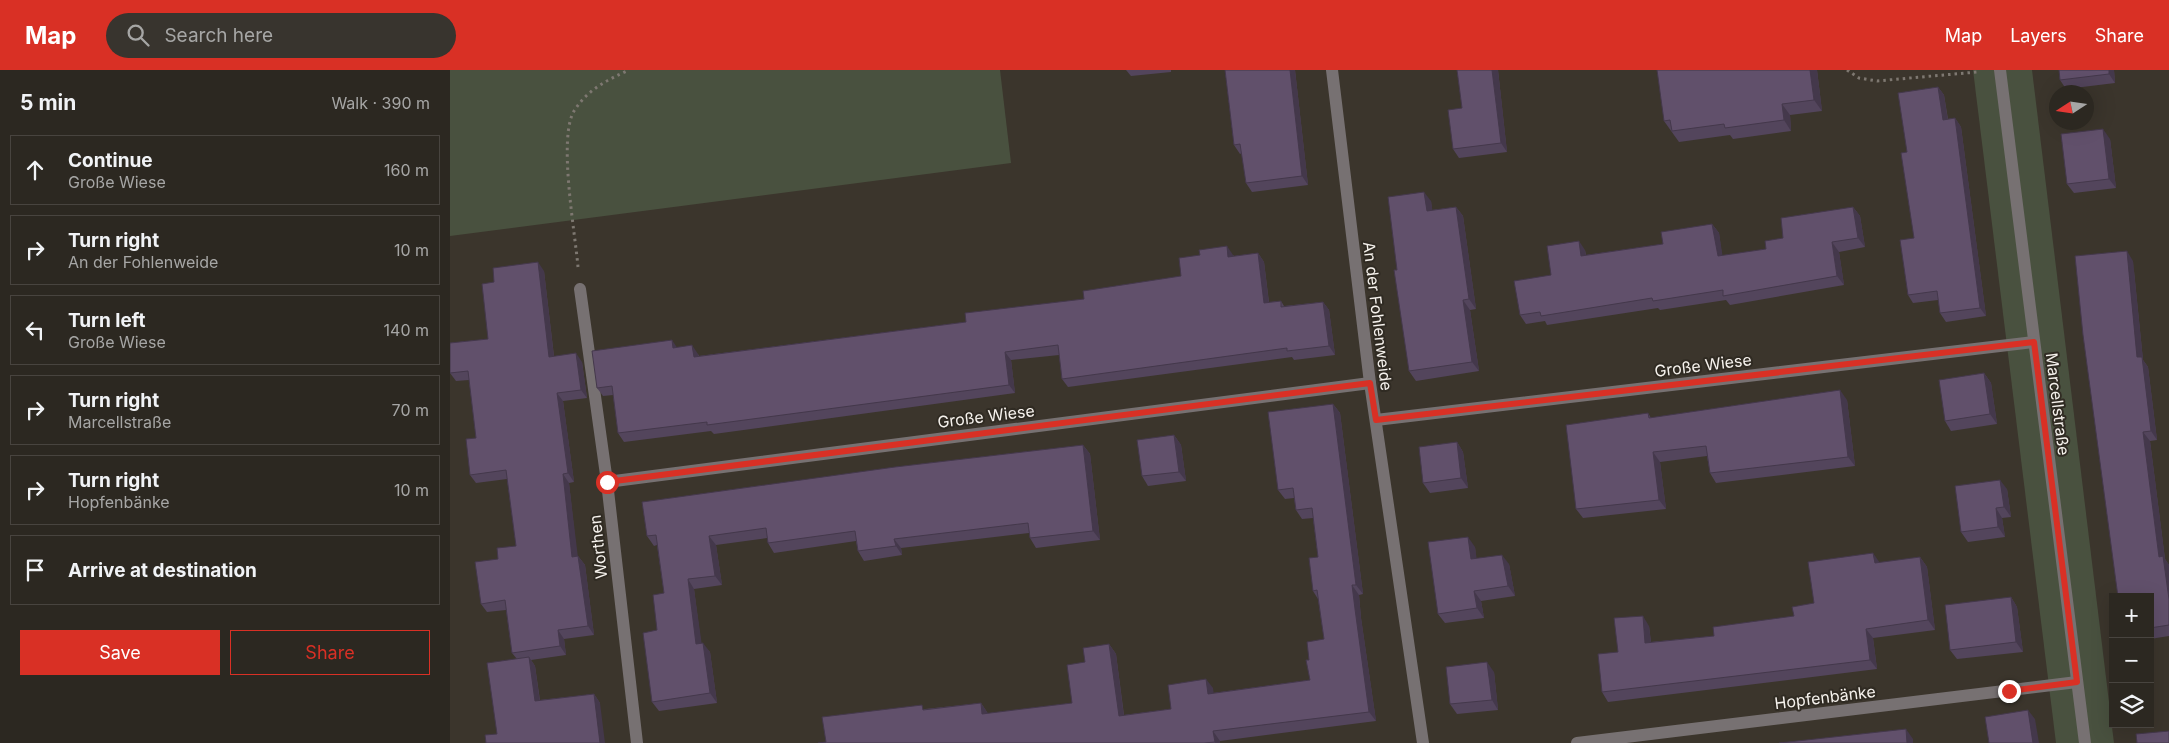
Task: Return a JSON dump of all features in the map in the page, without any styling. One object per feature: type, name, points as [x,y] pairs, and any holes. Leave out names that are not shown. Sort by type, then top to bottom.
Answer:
[{"type":"street","name":"An der Fohlenweide","points":[[1332,70],[1370,383],[1423,743]]},
{"type":"street","name":"Marcellstraße","points":[[2000,70],[2085,743]]},
{"type":"street","name":"Worthen","points":[[580,288],[607,482],[637,743]]},
{"type":"street","name":"Große Wiese","points":[[1376,420],[2034,342]]},
{"type":"street","name":"Große Wiese","points":[[607,482],[1370,383]]},
{"type":"street","name":"Hopfenbänke","points":[[1577,743],[2077,682]]},
{"type":"path","points":[[580,288],[567,138],[573,112],[584,98],[602,82],[629,70]]},
{"type":"path","points":[[1847,70],[1859,78],[1877,81],[1978,72]]},
{"type":"green space","points":[[450,70],[1000,70],[1011,163],[450,236]]},
{"type":"green space","points":[[1973,70],[2032,70],[2109,702],[2109,728],[2112,728],[2114,743],[2056,743]]},
{"type":"building","points":[[1225,70],[1290,70],[1302,176],[1246,183],[1240,144],[1234,145]]},
{"type":"building","points":[[1457,70],[1492,70],[1501,143],[1453,149],[1448,110],[1462,108]]},
{"type":"building","points":[[1657,70],[1810,70],[1814,100],[1782,104],[1784,120],[1725,128],[1724,124],[1672,131],[1670,120],[1664,121]]},
{"type":"building","points":[[2059,70],[2109,70],[2109,74],[2060,80]]},
{"type":"building","points":[[1938,87],[1943,120],[1955,118],[1980,308],[1940,313],[1937,291],[1908,295],[1900,240],[1914,238],[1901,153],[1907,152],[1898,93]]},
{"type":"building","points":[[2103,129],[2109,179],[2067,184],[2061,134]]},
{"type":"building","points":[[1424,192],[1427,211],[1456,207],[1469,299],[1463,300],[1472,362],[1409,371],[1394,270],[1397,270],[1388,197]]},
{"type":"building","points":[[1853,207],[1858,238],[1832,242],[1837,276],[1723,296],[1723,290],[1653,301],[1652,298],[1541,316],[1540,312],[1520,315],[1514,281],[1551,275],[1547,246],[1579,241],[1581,256],[1663,244],[1661,232],[1712,224],[1718,256],[1766,249],[1765,241],[1783,238],[1781,218]]},
{"type":"building","points":[[1227,246],[1228,257],[1258,253],[1264,303],[1281,301],[1281,307],[1323,302],[1329,346],[1287,351],[1287,348],[1062,379],[1058,345],[1005,352],[1009,385],[707,425],[707,422],[618,433],[612,386],[597,388],[592,351],[672,340],[673,348],[692,345],[694,357],[966,322],[965,313],[1084,299],[1083,291],[1181,276],[1179,258],[1200,255],[1199,250]]},
{"type":"building","points":[[2127,251],[2137,357],[2142,357],[2151,431],[2143,432],[2159,557],[2163,556],[2169,599],[2169,625],[2154,627],[2154,593],[2117,593],[2083,335],[2075,256]]},
{"type":"building","points":[[538,262],[549,357],[576,353],[581,390],[557,393],[568,473],[563,474],[572,557],[578,556],[588,626],[558,630],[560,646],[512,653],[505,600],[481,604],[475,562],[498,559],[497,548],[516,546],[506,470],[470,475],[466,439],[476,438],[468,371],[450,373],[450,343],[488,339],[482,284],[494,282],[493,268]]},
{"type":"building","points":[[1984,373],[1990,414],[1945,421],[1939,380]]},
{"type":"building","points":[[1840,390],[1848,457],[1710,473],[1706,446],[1653,452],[1659,500],[1576,509],[1566,425],[1648,413],[1649,418]]},
{"type":"building","points":[[1333,404],[1356,585],[1352,585],[1369,712],[1213,731],[1215,742],[1204,743],[818,743],[826,742],[822,717],[922,705],[923,710],[981,703],[982,714],[1072,703],[1067,665],[1085,662],[1083,648],[1109,644],[1119,716],[1171,709],[1168,685],[1206,679],[1208,694],[1310,680],[1306,660],[1309,660],[1307,642],[1324,639],[1317,590],[1313,591],[1309,558],[1318,557],[1312,508],[1296,510],[1293,488],[1278,490],[1268,412]]},
{"type":"building","points":[[1174,435],[1179,472],[1142,476],[1137,440]]},
{"type":"building","points":[[1457,442],[1461,478],[1423,483],[1419,447]]},
{"type":"building","points":[[1083,445],[1093,531],[1030,538],[1028,523],[894,539],[896,546],[858,551],[855,531],[768,543],[766,528],[709,536],[715,576],[688,579],[696,644],[703,643],[710,693],[652,702],[643,633],[657,630],[653,595],[664,593],[656,535],[647,536],[642,502],[895,467]]},
{"type":"building","points":[[2000,480],[2004,507],[1996,508],[1998,527],[1961,532],[1955,486]]},
{"type":"building","points":[[1468,537],[1471,559],[1502,555],[1508,586],[1474,591],[1477,608],[1438,614],[1428,542]]},
{"type":"building","points":[[1873,553],[1875,563],[1920,557],[1928,620],[1866,629],[1870,660],[1602,692],[1598,654],[1618,652],[1614,618],[1643,616],[1645,643],[1714,636],[1713,627],[1794,616],[1792,607],[1814,603],[1808,562]]},
{"type":"building","points":[[2011,597],[2016,642],[1950,650],[1945,605]]},
{"type":"building","points":[[529,657],[535,701],[594,694],[600,743],[486,743],[485,735],[497,734],[487,663]]},
{"type":"building","points":[[1487,662],[1492,700],[1450,704],[1446,667]]},
{"type":"building","points":[[2028,710],[2033,743],[1989,743],[1985,717]]},
{"type":"building","points":[[1906,729],[1907,743],[1779,743]]},
{"type":"building","points":[[2169,731],[2169,743],[2137,743],[2136,734]]},
{"type":"route","points":[[607,482],[1370,383],[1376,420],[2034,342],[2077,682],[2009,691]]}]
